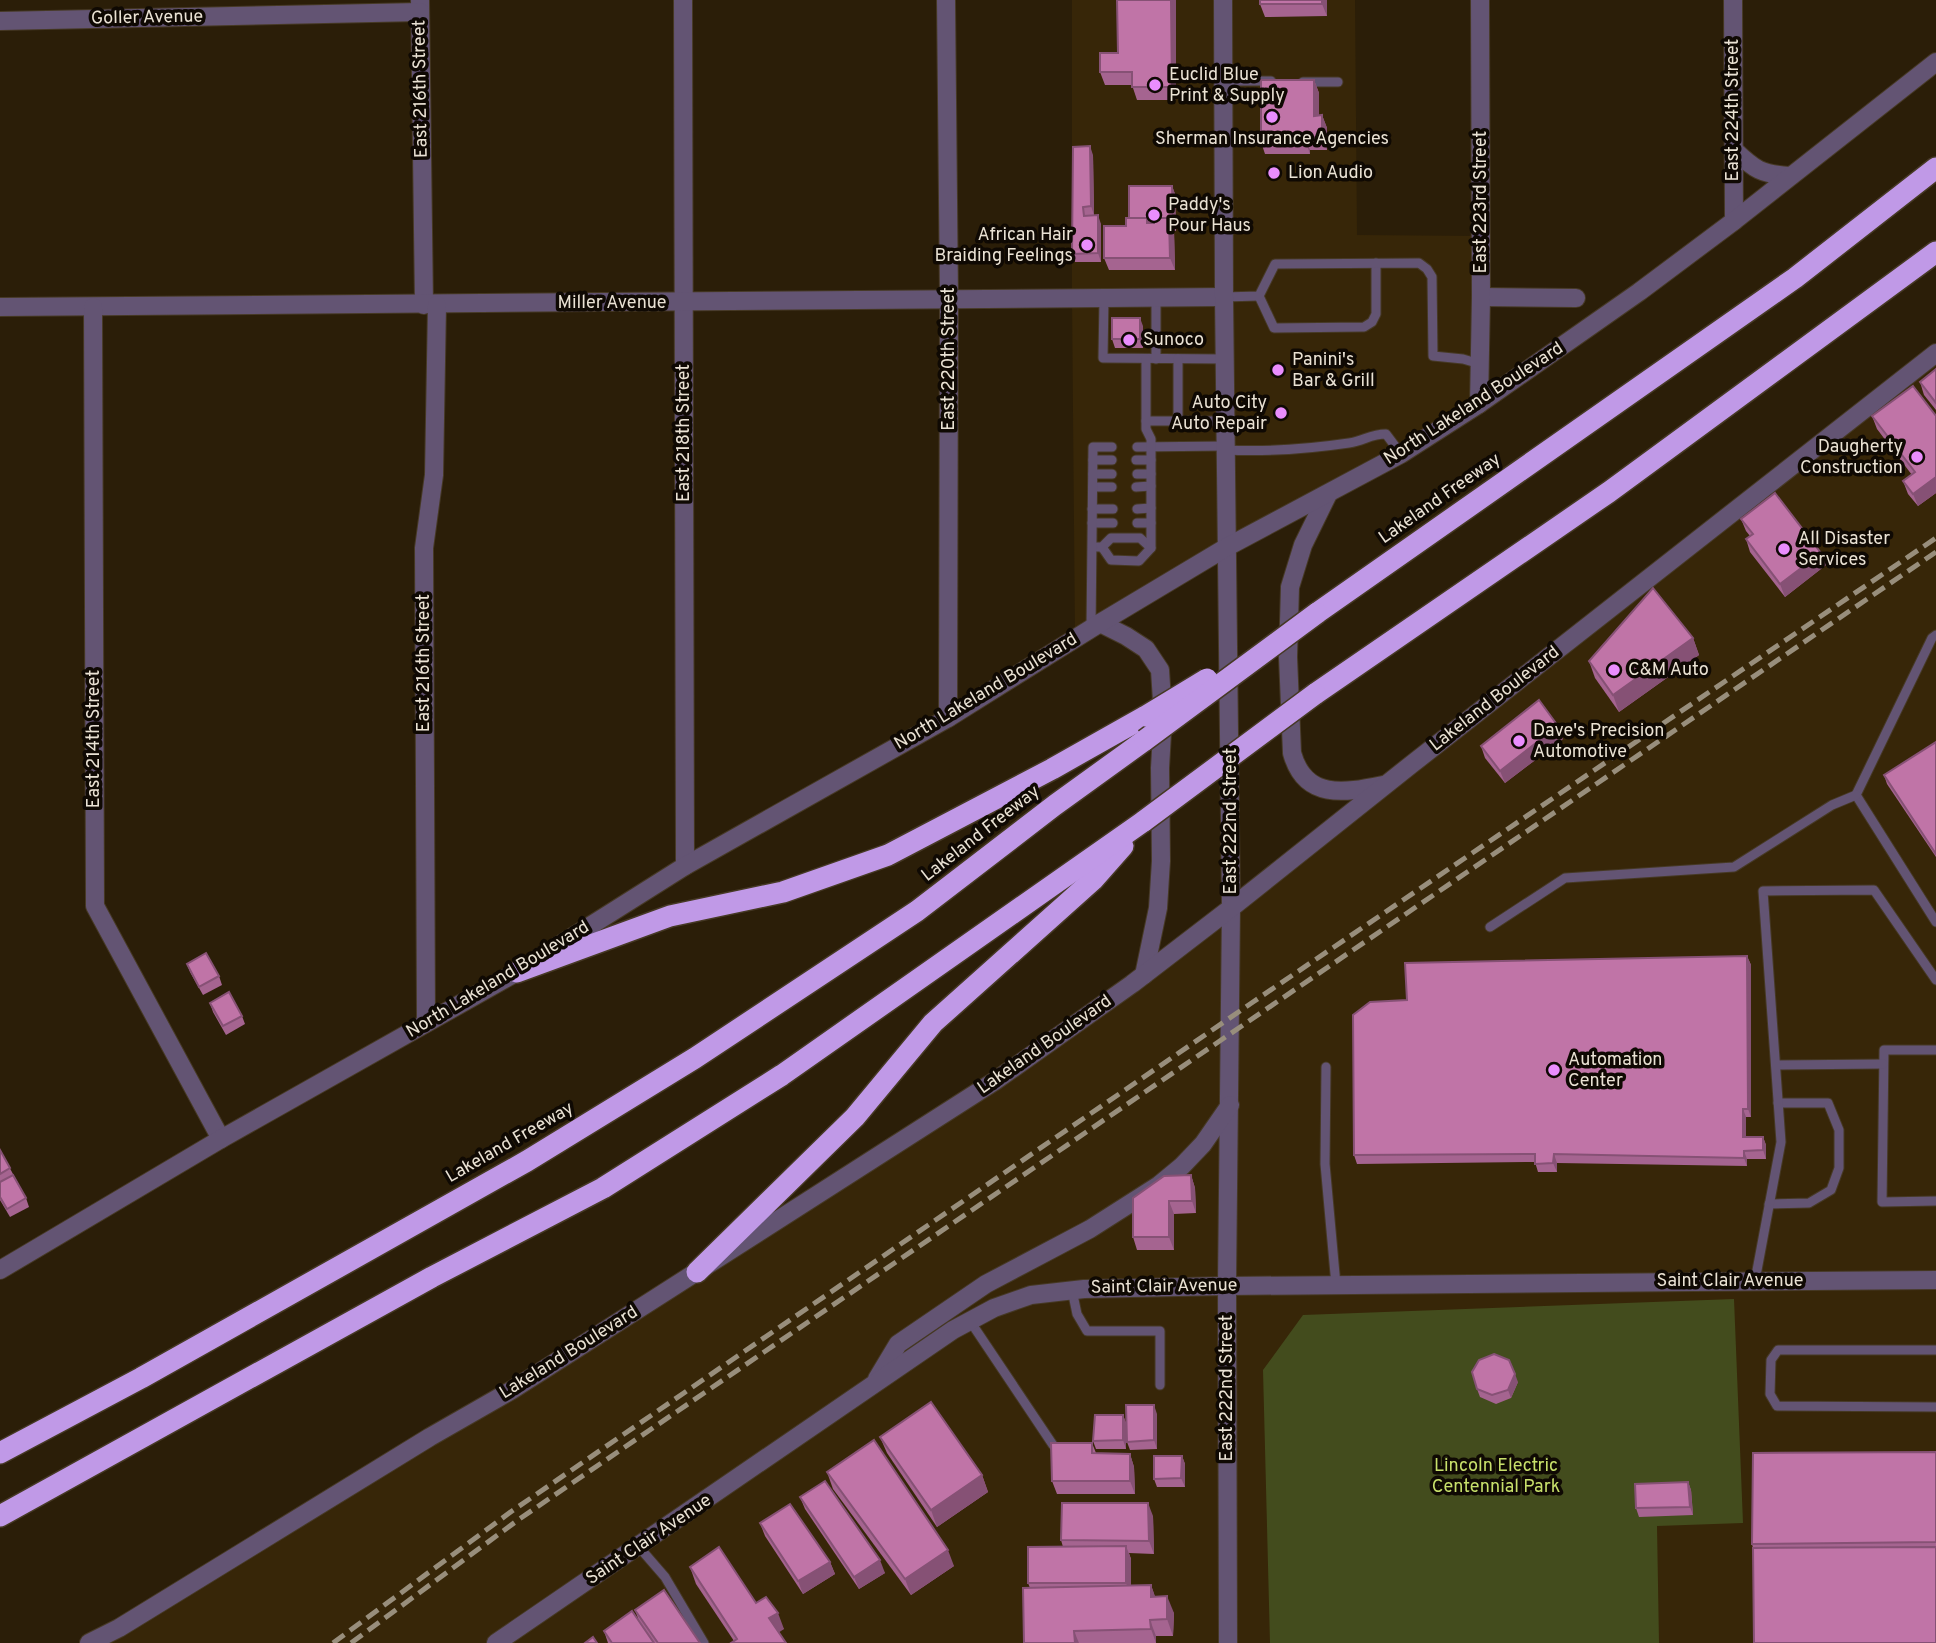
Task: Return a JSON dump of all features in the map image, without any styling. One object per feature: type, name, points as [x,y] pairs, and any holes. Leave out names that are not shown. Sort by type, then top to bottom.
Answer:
[{"type":"highway","name":"Lakeland Freeway","points":[[0,1453],[141,1378],[527,1161],[695,1058],[917,911],[1055,805],[1317,613],[1795,278],[1936,168]]},
{"type":"highway","points":[[0,1516],[432,1277],[603,1188],[782,1075],[1144,821],[1315,694],[1609,492],[1936,252]]},
{"type":"highway","points":[[517,972],[670,916],[783,892],[888,855],[1146,716],[1317,613]]},
{"type":"highway","points":[[697,1272],[855,1117],[933,1023],[1093,880],[1144,821]]},
{"type":"street","name":"East 218th Street","points":[[683,0],[685,866]]},
{"type":"street","name":"East 220th Street","points":[[946,0],[949,299],[948,718]]},
{"type":"street","name":"East 222nd Street","points":[[1223,0],[1231,908],[1227,1286],[1228,1643]]},
{"type":"street","name":"East 223rd Street","points":[[1479,404],[1480,0]]},
{"type":"street","name":"East 224th Street","points":[[1733,0],[1734,221]]},
{"type":"street","name":"Goller Avenue","points":[[0,21],[420,6]]},
{"type":"street","name":"East 216th Street","points":[[420,6],[434,475],[424,548],[426,1023]]},
{"type":"street","name":"North Lakeland Boulevard","points":[[0,1270],[222,1139],[517,972],[685,866],[948,718],[1227,547],[1401,454],[1479,404],[1639,292],[1936,62]]},
{"type":"street","points":[[1734,150],[1752,167],[1770,174],[1790,176]]},
{"type":"street","name":"Miller Avenue","points":[[0,307],[1224,297]]},
{"type":"street","points":[[1481,297],[1576,298]]},
{"type":"street","name":"East 214th Street","points":[[93,307],[95,906],[222,1139]]},
{"type":"street","name":"Lakeland Boulevard","points":[[89,1643],[119,1628],[512,1390],[995,1081],[1144,975],[1231,908],[1936,353]]},
{"type":"street","points":[[1328,494],[1303,545],[1290,587],[1288,657],[1292,753],[1296,767],[1305,779],[1315,786],[1328,790],[1352,791],[1387,784]]},
{"type":"street","points":[[1095,626],[1126,636],[1146,649],[1160,670],[1163,716],[1160,768],[1161,861],[1158,908],[1144,975]]},
{"type":"street","points":[[873,1385],[898,1344],[986,1284],[1090,1229],[1159,1185],[1203,1144],[1230,1105]]},
{"type":"street","name":"Saint Clair Avenue","points":[[496,1643],[953,1330],[994,1308],[1031,1295],[1072,1290],[1227,1286],[1936,1280]]},
{"type":"lane","points":[[1224,81],[1338,82]]},
{"type":"lane","points":[[1259,296],[1274,328],[1364,327],[1372,322],[1376,314],[1376,263]]},
{"type":"lane","points":[[1259,296],[1275,264],[1419,263],[1432,277],[1433,356],[1480,364]]},
{"type":"lane","points":[[1224,297],[1259,296]]},
{"type":"lane","points":[[1104,298],[1104,358],[1225,359]]},
{"type":"lane","points":[[1097,547],[1111,560],[1139,561],[1151,548],[1151,439],[1146,429],[1146,421],[1156,298]]},
{"type":"lane","points":[[1178,359],[1178,421]]},
{"type":"lane","points":[[1146,421],[1226,421]]},
{"type":"lane","points":[[1137,447],[1226,448],[1260,452],[1357,442],[1374,434],[1386,434],[1401,454]]},
{"type":"lane","points":[[1095,626],[1097,547],[1092,523],[1093,447],[1112,447]]},
{"type":"lane","points":[[1093,460],[1112,460]]},
{"type":"lane","points":[[1136,460],[1151,460]]},
{"type":"lane","points":[[1093,474],[1112,474]]},
{"type":"lane","points":[[1137,474],[1151,474]]},
{"type":"lane","points":[[1136,487],[1151,486]]},
{"type":"lane","points":[[1093,487],[1112,487]]},
{"type":"lane","points":[[1092,509],[1113,509]]},
{"type":"lane","points":[[1137,509],[1151,509]]},
{"type":"lane","points":[[1092,523],[1113,523]]},
{"type":"lane","points":[[1137,523],[1151,523]]},
{"type":"lane","points":[[1097,547],[1111,538],[1140,538],[1151,548]]},
{"type":"lane","points":[[1490,927],[1565,878],[1734,867],[1832,805],[1856,795],[1932,638],[1936,635]]},
{"type":"lane","points":[[1856,795],[1936,922]]},
{"type":"lane","points":[[1755,1281],[1781,1142],[1763,891],[1874,890],[1936,980]]},
{"type":"lane","points":[[1936,1050],[1884,1051],[1882,1202],[1936,1202]]},
{"type":"lane","points":[[1776,1065],[1883,1063]]},
{"type":"lane","points":[[1326,1067],[1325,1164],[1336,1285]]},
{"type":"lane","points":[[1769,1204],[1809,1203],[1831,1190],[1839,1168],[1839,1130],[1828,1103],[1778,1103]]},
{"type":"lane","points":[[1072,1290],[1077,1314],[1087,1331],[1160,1331],[1160,1385]]},
{"type":"lane","points":[[970,1321],[1054,1445]]},
{"type":"lane","points":[[1936,1350],[1778,1350],[1771,1360],[1770,1394],[1777,1406],[1936,1407]]},
{"type":"lane","points":[[639,1547],[664,1577],[705,1643]]},
{"type":"shaded area","points":[[1072,0],[1355,0],[1357,235],[1481,236],[1479,404],[1075,638],[1072,298]]},
{"type":"shaded area","points":[[1936,353],[1936,1643],[89,1643],[995,1081]]},
{"type":"green space","name":"Lincoln Electric Centennial Park","points":[[1734,1299],[1743,1523],[1657,1526],[1659,1643],[1270,1643],[1263,1370],[1303,1315]]},
{"type":"building","points":[[1117,0],[1171,0],[1172,87],[1132,87],[1132,72],[1100,72],[1100,53],[1118,53]]},
{"type":"building","points":[[1260,0],[1322,0],[1322,4],[1260,4]]},
{"type":"building","points":[[1261,80],[1314,80],[1314,116],[1322,115],[1322,137],[1306,138],[1306,142],[1261,142]]},
{"type":"building","points":[[1090,146],[1091,206],[1083,207],[1084,216],[1098,215],[1098,253],[1072,254],[1073,147]]},
{"type":"building","points":[[1129,186],[1172,186],[1173,222],[1169,218],[1154,218],[1154,223],[1149,223],[1147,218],[1129,218]]},
{"type":"building","points":[[1126,218],[1147,218],[1147,223],[1154,223],[1154,218],[1169,218],[1170,258],[1104,258],[1104,226],[1126,226]]},
{"type":"building","points":[[1112,318],[1140,318],[1140,339],[1112,339]]},
{"type":"building","points":[[1936,369],[1936,403],[1920,382]]},
{"type":"building","name":"Daugherty Construction","points":[[1913,386],[1936,416],[1936,477],[1913,494],[1903,481],[1915,472],[1872,416]]},
{"type":"building","name":"All Disaster Services","points":[[1775,493],[1821,553],[1780,584],[1746,539],[1753,534],[1741,519]]},
{"type":"building","points":[[1653,588],[1693,638],[1613,695],[1589,661]]},
{"type":"building","points":[[1539,700],[1558,726],[1500,771],[1481,746]]},
{"type":"building","points":[[1936,742],[1936,854],[1884,775]]},
{"type":"building","points":[[206,953],[219,976],[199,987],[187,964]]},
{"type":"building","name":"Automation Center","points":[[1747,956],[1748,1109],[1743,1109],[1743,1137],[1763,1137],[1763,1150],[1744,1151],[1744,1158],[1554,1154],[1553,1163],[1535,1164],[1535,1154],[1354,1155],[1353,1015],[1370,1002],[1407,1000],[1405,963]]},
{"type":"building","points":[[229,992],[242,1016],[223,1026],[210,1003]]},
{"type":"building","points":[[0,1150],[10,1168],[0,1174]]},
{"type":"building","points":[[13,1175],[26,1198],[7,1209],[0,1197],[0,1182]]},
{"type":"building","points":[[1191,1175],[1192,1201],[1169,1201],[1169,1237],[1133,1237],[1133,1198],[1164,1176]]},
{"type":"building","points":[[1494,1354],[1509,1360],[1515,1374],[1508,1390],[1492,1395],[1477,1389],[1472,1372],[1479,1360]]},
{"type":"building","points":[[931,1402],[982,1475],[931,1510],[880,1437]]},
{"type":"building","points":[[1126,1405],[1154,1405],[1154,1440],[1127,1442]]},
{"type":"building","points":[[1095,1415],[1123,1415],[1123,1440],[1093,1441]]},
{"type":"building","points":[[874,1440],[948,1550],[905,1579],[827,1472]]},
{"type":"building","points":[[1051,1443],[1092,1443],[1092,1453],[1130,1454],[1130,1481],[1052,1481]]},
{"type":"building","points":[[1936,1452],[1936,1542],[1752,1544],[1753,1453]]},
{"type":"building","points":[[1154,1456],[1182,1456],[1181,1478],[1154,1479]]},
{"type":"building","points":[[825,1481],[880,1560],[854,1577],[800,1497]]},
{"type":"building","points":[[1688,1482],[1690,1507],[1636,1508],[1635,1484]]},
{"type":"building","points":[[1062,1503],[1148,1503],[1149,1541],[1061,1540]]},
{"type":"building","points":[[790,1504],[830,1562],[798,1581],[760,1523]]},
{"type":"building","points":[[1126,1546],[1126,1583],[1028,1583],[1028,1547]]},
{"type":"building","points":[[719,1547],[756,1603],[766,1597],[778,1613],[769,1618],[786,1643],[731,1643],[737,1639],[690,1567]]},
{"type":"building","points":[[1936,1547],[1936,1643],[1754,1643],[1753,1548]]},
{"type":"building","points":[[1151,1585],[1151,1597],[1167,1596],[1167,1619],[1150,1620],[1151,1629],[1074,1631],[1075,1643],[1024,1643],[1023,1588]]},
{"type":"building","points":[[664,1590],[700,1643],[658,1643],[635,1610]]},
{"type":"building","points":[[632,1611],[654,1643],[612,1643],[604,1631]]},
{"type":"building","points":[[593,1637],[597,1643],[585,1643]]},
{"type":"railway","points":[[333,1643],[512,1511],[1253,1002],[1936,538]]},
{"type":"railway","points":[[351,1643],[518,1520],[1936,552]]},
{"type":"place","name":"Euclid Blue Print & Supply","points":[[1155,85]]},
{"type":"place","name":"Sherman Insurance Agencies","points":[[1272,117]]},
{"type":"place","name":"Lion Audio","points":[[1274,173]]},
{"type":"place","name":"Paddy's Pour Haus","points":[[1154,215]]},
{"type":"place","name":"African Hair Braiding Feelings","points":[[1087,245]]},
{"type":"place","name":"Sunoco","points":[[1129,340]]},
{"type":"place","name":"Panini's Bar & Grill","points":[[1278,370]]},
{"type":"place","name":"Auto City Auto Repair","points":[[1281,413]]},
{"type":"place","name":"Daugherty Construction","points":[[1917,457]]},
{"type":"place","name":"All Disaster Services","points":[[1784,549]]},
{"type":"place","name":"C&M Auto","points":[[1614,670]]},
{"type":"place","name":"Dave's Precision Automotive","points":[[1519,741]]},
{"type":"place","name":"Automation Center","points":[[1554,1070]]}]
